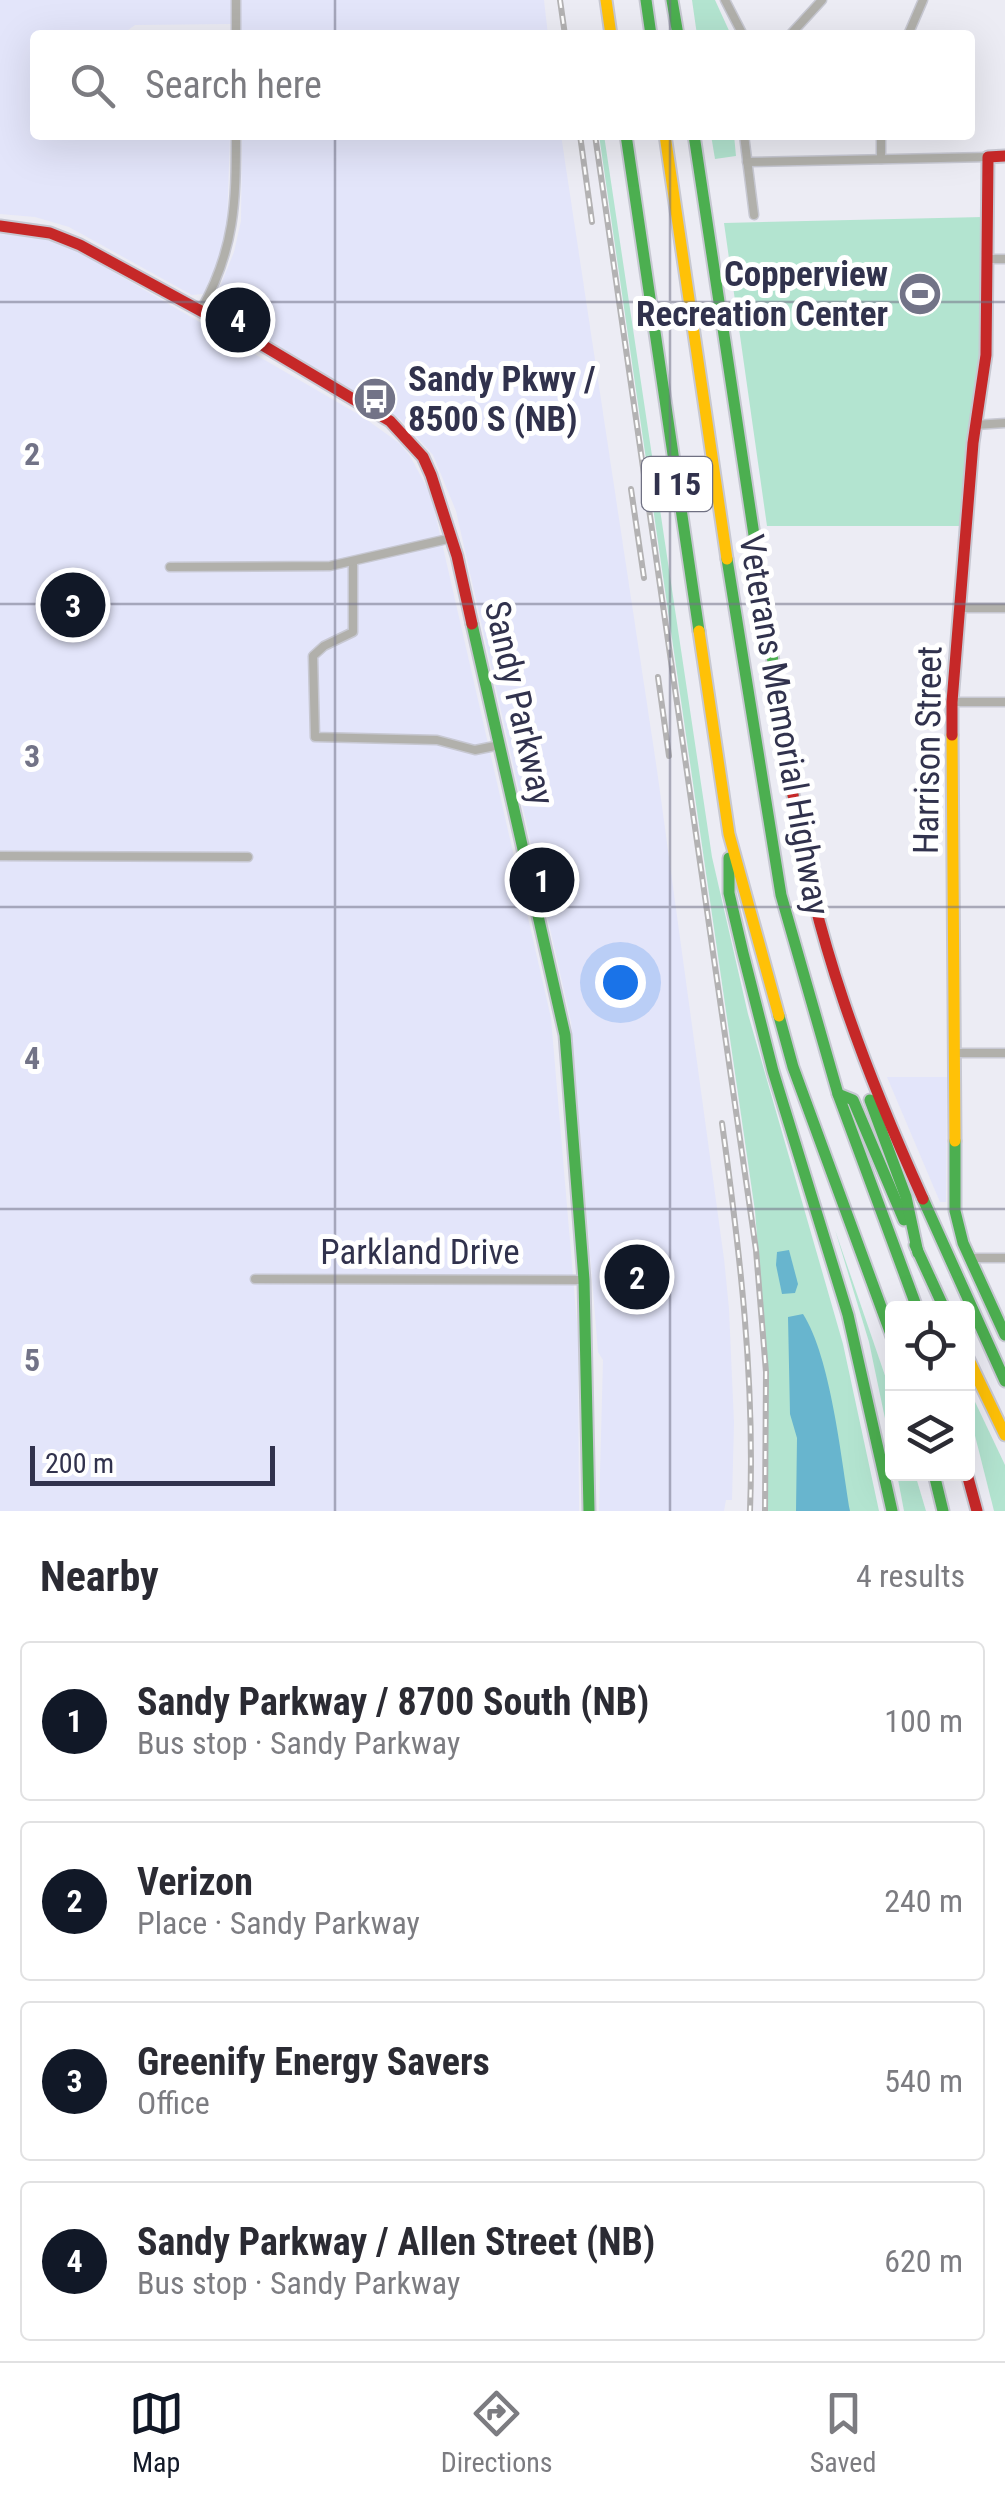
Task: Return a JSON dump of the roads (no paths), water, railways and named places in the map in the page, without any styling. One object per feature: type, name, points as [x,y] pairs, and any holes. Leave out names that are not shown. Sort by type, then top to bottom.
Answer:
[{"type":"main road","points":[[606,0],[610,30]]},
{"type":"main road","points":[[646,0],[650,30]]},
{"type":"main road","points":[[672,0],[677,30]]},
{"type":"main road","name":"Veterans Memorial Highway","points":[[627,140],[729,834],[793,1067],[885,1318]]},
{"type":"main road","name":"Veterans Memorial Highway","points":[[667,140],[769,829],[796,954],[838,1094],[914,1301]]},
{"type":"main road","points":[[695,140],[796,818],[826,948],[896,1140],[1005,1381]]},
{"type":"main road","points":[[988,157],[1005,156]]},
{"type":"main road","name":"Harrison Street","points":[[988,157],[986,354],[975,425],[952,702],[955,1211],[969,1258],[1005,1335]]},
{"type":"main road","name":"Sandy Parkway","points":[[0,226],[50,233],[80,244],[201,310],[390,421],[423,458],[452,538],[565,1035],[584,1280],[590,1511]]},
{"type":"main road","points":[[729,834],[730,892],[743,953],[773,1071],[848,1315],[892,1511]]},
{"type":"main road","points":[[826,948],[827,970],[886,1151],[906,1197],[918,1252]]},
{"type":"main road","points":[[838,1094],[853,1100],[941,1301]]},
{"type":"main road","points":[[975,1373],[1005,1436]]},
{"type":"main road","points":[[936,1481],[943,1511]]},
{"type":"main road","points":[[970,1481],[977,1511]]},
{"type":"street","points":[[236,0],[236,30]]},
{"type":"street","points":[[725,0],[740,30]]},
{"type":"street","points":[[795,30],[822,0]]},
{"type":"street","points":[[910,30],[923,0]]},
{"type":"street","points":[[201,310],[225,261],[234,226],[236,140]]},
{"type":"street","points":[[745,140],[754,214]]},
{"type":"street","points":[[881,140],[881,159]]},
{"type":"street","points":[[747,162],[988,157]]},
{"type":"street","points":[[987,259],[1005,259]]},
{"type":"street","points":[[975,425],[1005,423]]},
{"type":"street","points":[[170,568],[304,568],[352,563],[452,538]]},
{"type":"street","points":[[352,563],[352,632],[313,656],[315,737],[436,740],[475,750],[500,745]]},
{"type":"street","points":[[958,608],[1005,608]]},
{"type":"street","points":[[952,702],[1005,702]]},
{"type":"street","points":[[0,856],[248,857]]},
{"type":"street","points":[[954,1053],[1005,1053]]},
{"type":"street","points":[[969,1258],[1005,1258]]},
{"type":"street","name":"Parkland Drive","points":[[255,1278],[584,1280]]},
{"type":"water","points":[[789,1250],[798,1284],[795,1293],[782,1294],[777,1252]]},
{"type":"water","points":[[803,1314],[828,1382],[850,1511],[796,1511],[797,1438],[790,1414],[788,1317]]},
{"type":"railway","points":[[560,0],[564,30]]},
{"type":"railway","points":[[581,140],[592,222]]},
{"type":"railway","points":[[596,140],[756,1250],[766,1372],[765,1511]]},
{"type":"railway","points":[[631,489],[644,578]]},
{"type":"railway","points":[[658,677],[669,756]]},
{"type":"railway","points":[[722,1123],[745,1317],[750,1511]]},
{"type":"place","name":"Copperview Recreation Center","points":[[920,294]]},
{"type":"place","name":"Sandy Parkway / Allen Street (NB)","points":[[238,320]]},
{"type":"place","name":"Sandy Pkwy / 8500 S (NB)","points":[[375,399]]},
{"type":"place","name":"Greenify Energy Savers","points":[[73,605]]},
{"type":"place","name":"Sandy Parkway / 8700 South (NB)","points":[[542,880]]},
{"type":"place","name":"Verizon","points":[[637,1277]]}]
